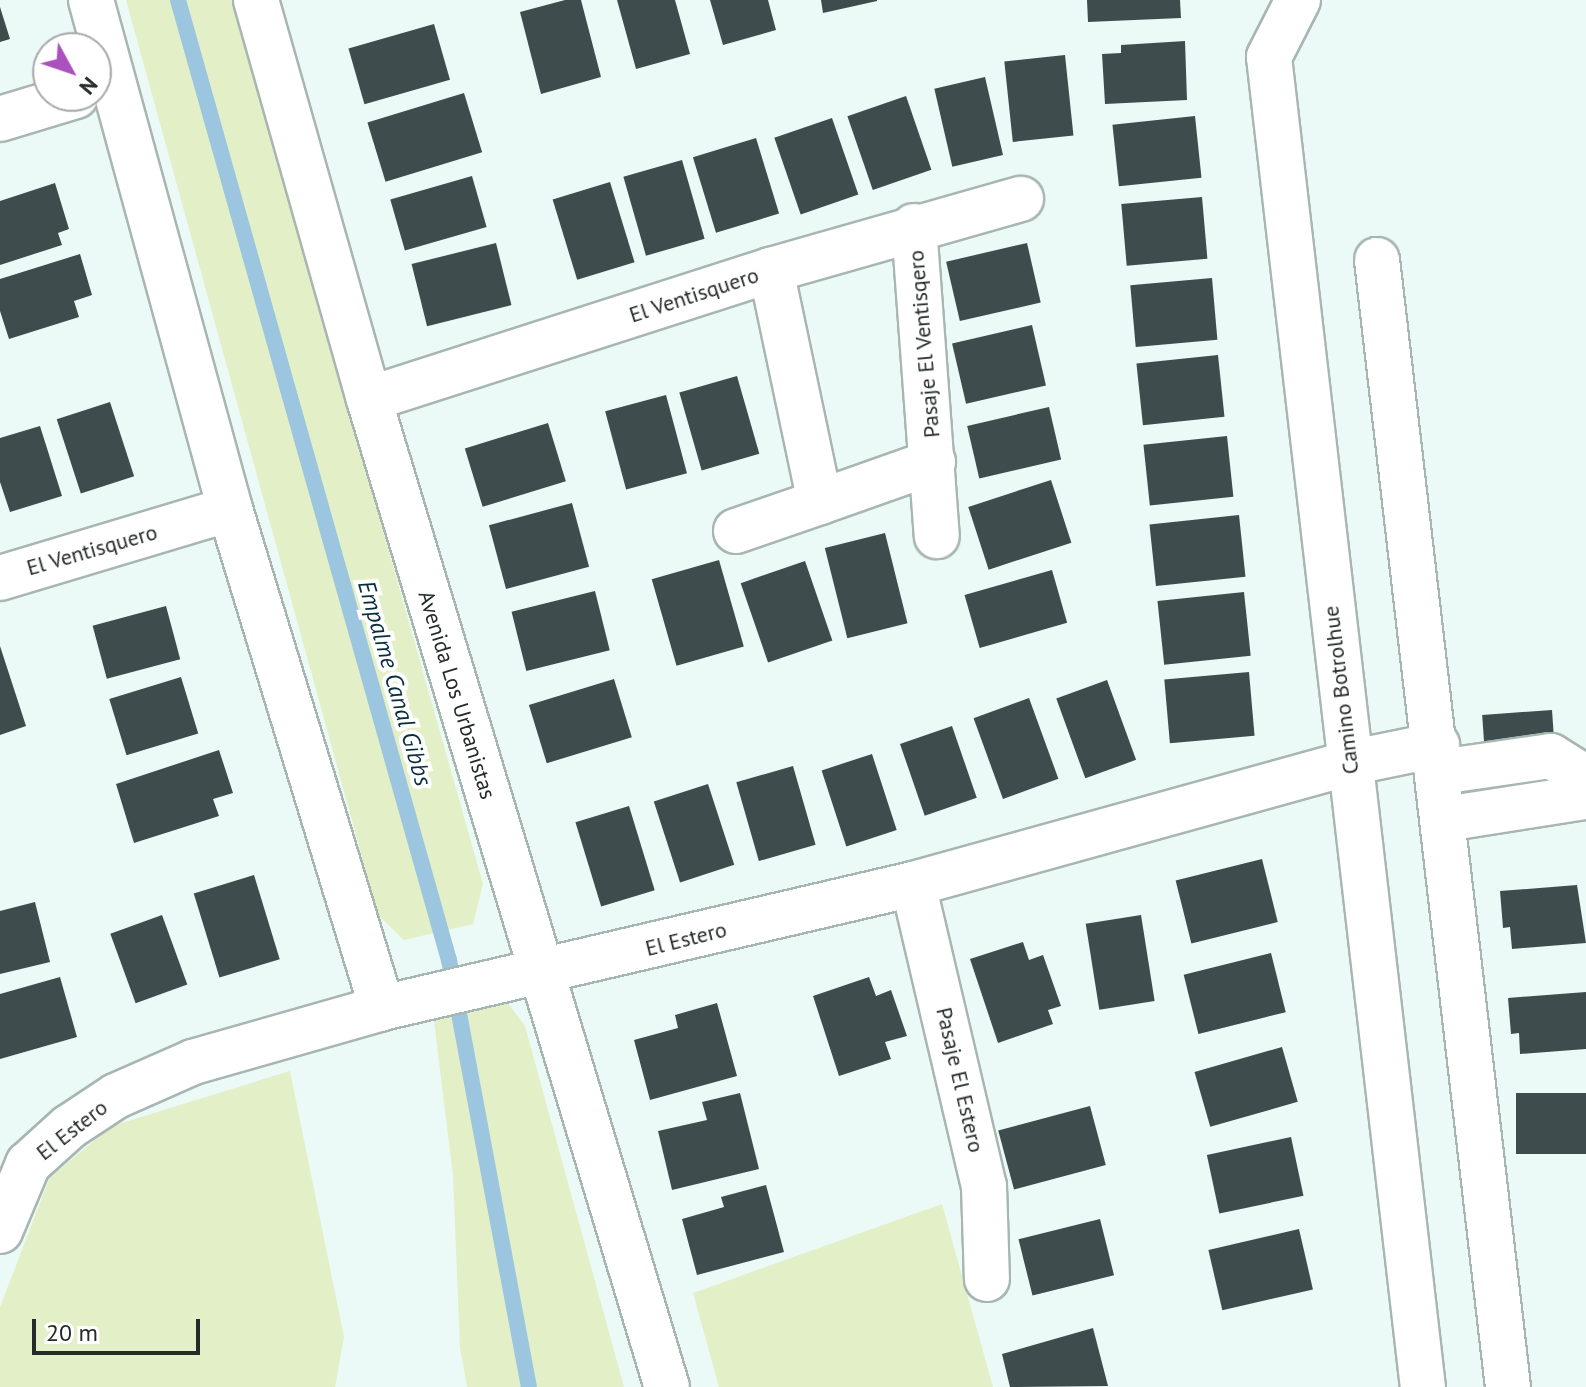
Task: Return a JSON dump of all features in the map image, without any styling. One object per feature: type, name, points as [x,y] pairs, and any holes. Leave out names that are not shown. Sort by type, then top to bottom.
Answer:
[{"type":"street","points":[[91,0],[93,32]]},
{"type":"street","name":"Camino Botrolhue","points":[[1298,0],[1269,57],[1423,1387]]},
{"type":"street","name":"Avenida Los Urbanistas","points":[[263,2],[526,978],[667,1387]]},
{"type":"street","points":[[0,119],[32,109]]},
{"type":"street","points":[[103,112],[230,509],[401,1003]]},
{"type":"street","name":"El Ventisquero","points":[[369,399],[914,226],[1021,199]]},
{"type":"street","name":"Pasaje El Ventisqero","points":[[914,226],[937,536]]},
{"type":"street","points":[[1377,260],[1439,759],[1508,1387]]},
{"type":"street","points":[[771,270],[820,502]]},
{"type":"street","name":"Pasaje El Ventisqero","points":[[736,531],[933,462]]},
{"type":"street","name":"El Ventisquero","points":[[0,578],[230,509]]},
{"type":"street","name":"El Estero","points":[[0,1231],[14,1154],[69,1127],[153,1077],[401,1003],[526,978],[913,884],[1349,763],[1439,759],[1568,767]]},
{"type":"street","points":[[1445,819],[1586,797]]},
{"type":"street","name":"Pasaje El Estero","points":[[913,884],[984,1186],[987,1279]]},
{"type":"green space","points":[[126,0],[233,0],[483,884],[473,924],[404,940],[378,915]]},
{"type":"green space","points":[[499,991],[525,1026],[624,1387],[467,1387],[460,1348],[453,1176],[434,1021]]},
{"type":"green space","points":[[290,1071],[344,1337],[335,1387],[0,1387],[0,1307],[50,1177],[112,1126]]},
{"type":"green space","points":[[942,1204],[993,1387],[719,1387],[693,1293]]},
{"type":"building","points":[[565,0],[581,0],[601,77],[541,94],[520,12]]},
{"type":"building","points":[[617,0],[675,0],[690,54],[636,69]]},
{"type":"building","points":[[710,0],[768,0],[776,30],[723,45]]},
{"type":"building","points":[[821,0],[877,0],[877,1],[823,13]]},
{"type":"building","points":[[1087,0],[1180,0],[1181,18],[1088,22]]},
{"type":"building","points":[[0,7],[10,39],[0,42]]},
{"type":"building","points":[[434,24],[450,80],[364,104],[348,49]]},
{"type":"building","points":[[1185,41],[1187,100],[1105,104],[1102,54],[1121,53],[1121,45]]},
{"type":"building","points":[[1065,55],[1073,136],[1013,142],[1004,61]]},
{"type":"building","points":[[985,77],[1003,155],[952,167],[934,89]]},
{"type":"building","points":[[464,93],[482,152],[386,182],[367,123]]},
{"type":"building","points":[[906,96],[931,170],[873,190],[847,116]]},
{"type":"building","points":[[1195,116],[1201,178],[1119,186],[1112,125]]},
{"type":"building","points":[[832,118],[858,195],[801,214],[774,138]]},
{"type":"building","points":[[756,138],[779,214],[716,233],[693,157]]},
{"type":"building","points":[[682,160],[705,239],[646,256],[623,177]]},
{"type":"building","points":[[472,176],[487,227],[405,250],[390,199]]},
{"type":"building","points":[[610,182],[635,262],[577,280],[553,200]]},
{"type":"building","points":[[55,183],[69,229],[58,233],[62,245],[0,265],[0,201]]},
{"type":"building","points":[[1202,197],[1207,259],[1127,266],[1121,204]]},
{"type":"building","points":[[496,243],[511,305],[427,326],[412,264]]},
{"type":"building","points":[[1027,243],[1041,302],[960,321],[946,262]]},
{"type":"building","points":[[80,254],[92,295],[74,301],[79,317],[9,339],[0,311],[0,279]]},
{"type":"building","points":[[1212,278],[1217,340],[1136,347],[1130,285]]},
{"type":"building","points":[[1032,325],[1046,385],[966,404],[952,343]]},
{"type":"building","points":[[1218,355],[1224,417],[1143,425],[1136,364]]},
{"type":"building","points":[[737,376],[759,454],[702,470],[679,393]]},
{"type":"building","points":[[666,395],[687,473],[626,490],[605,411]]},
{"type":"building","points":[[110,402],[134,476],[81,493],[57,419]]},
{"type":"building","points":[[1049,407],[1061,460],[979,479],[967,426]]},
{"type":"building","points":[[548,423],[566,481],[483,507],[465,448]]},
{"type":"building","points":[[40,426],[62,496],[10,512],[0,482],[0,438]]},
{"type":"building","points":[[1227,436],[1233,497],[1150,505],[1143,445]]},
{"type":"building","points":[[1051,480],[1071,543],[989,570],[968,507]]},
{"type":"building","points":[[572,503],[589,567],[506,589],[489,525]]},
{"type":"building","points":[[1239,515],[1245,577],[1156,586],[1149,524]]},
{"type":"building","points":[[885,533],[907,623],[847,638],[825,548]]},
{"type":"building","points":[[719,560],[744,647],[677,666],[652,579]]},
{"type":"building","points":[[805,561],[832,640],[768,663],[741,583]]},
{"type":"building","points":[[1052,570],[1067,623],[980,648],[965,595]]},
{"type":"building","points":[[595,591],[610,650],[526,671],[512,612]]},
{"type":"building","points":[[1244,592],[1251,656],[1164,665],[1157,601]]},
{"type":"building","points":[[166,606],[180,659],[107,679],[93,626]]},
{"type":"building","points":[[0,646],[26,726],[0,735]]},
{"type":"building","points":[[1249,672],[1255,736],[1170,743],[1164,679]]},
{"type":"building","points":[[181,677],[198,733],[127,755],[109,699]]},
{"type":"building","points":[[614,679],[632,737],[547,763],[529,705]]},
{"type":"building","points":[[1107,680],[1136,760],[1085,778],[1056,698]]},
{"type":"building","points":[[1029,698],[1058,779],[1003,799],[974,718]]},
{"type":"building","points":[[1552,710],[1554,739],[1484,744],[1482,715]]},
{"type":"building","points":[[952,726],[977,798],[925,816],[900,744]]},
{"type":"building","points":[[219,750],[233,793],[213,799],[219,816],[134,843],[116,784]]},
{"type":"building","points":[[872,754],[897,830],[846,846],[822,770]]},
{"type":"building","points":[[793,766],[816,845],[759,861],[736,782]]},
{"type":"building","points":[[708,784],[734,865],[680,882],[654,802]]},
{"type":"building","points":[[629,806],[655,890],[601,907],[575,822]]},
{"type":"building","points":[[1262,859],[1278,922],[1191,944],[1176,881]]},
{"type":"building","points":[[254,875],[280,959],[219,978],[194,893]]},
{"type":"building","points":[[1577,885],[1586,943],[1512,949],[1510,927],[1503,928],[1500,891]]},
{"type":"building","points":[[35,902],[50,962],[0,974],[0,911]]},
{"type":"building","points":[[162,915],[187,985],[136,1003],[110,934]]},
{"type":"building","points":[[1141,915],[1155,1001],[1099,1010],[1086,924]]},
{"type":"building","points":[[1023,942],[1029,960],[1043,955],[1061,1006],[1048,1010],[1053,1024],[998,1043],[970,959]]},
{"type":"building","points":[[1271,953],[1286,1012],[1198,1034],[1184,975]]},
{"type":"building","points":[[60,977],[77,1037],[0,1059],[0,994]]},
{"type":"building","points":[[869,977],[876,996],[891,990],[907,1036],[885,1042],[891,1059],[839,1076],[813,996]]},
{"type":"building","points":[[1586,992],[1586,1049],[1520,1054],[1519,1033],[1511,1034],[1508,998]]},
{"type":"building","points":[[717,1003],[737,1076],[650,1100],[634,1040],[678,1028],[675,1015]]},
{"type":"building","points":[[1282,1047],[1298,1102],[1210,1127],[1195,1072]]},
{"type":"building","points":[[740,1093],[759,1169],[672,1190],[658,1131],[707,1120],[702,1102]]},
{"type":"building","points":[[1516,1093],[1586,1093],[1586,1154],[1516,1154]]},
{"type":"building","points":[[1090,1106],[1106,1165],[1014,1190],[998,1131]]},
{"type":"building","points":[[1291,1137],[1303,1196],[1219,1214],[1207,1155]]},
{"type":"building","points":[[766,1185],[784,1252],[697,1275],[682,1219],[724,1207],[721,1197]]},
{"type":"building","points":[[1100,1219],[1114,1275],[1033,1296],[1018,1239]]},
{"type":"building","points":[[1299,1229],[1313,1289],[1222,1310],[1208,1250]]},
{"type":"building","points":[[1093,1328],[1108,1386],[1010,1387],[1002,1354]]},
{"type":"waterway","name":"Empalme Canal Gibbs","points":[[178,0],[449,960],[529,1387]]}]
